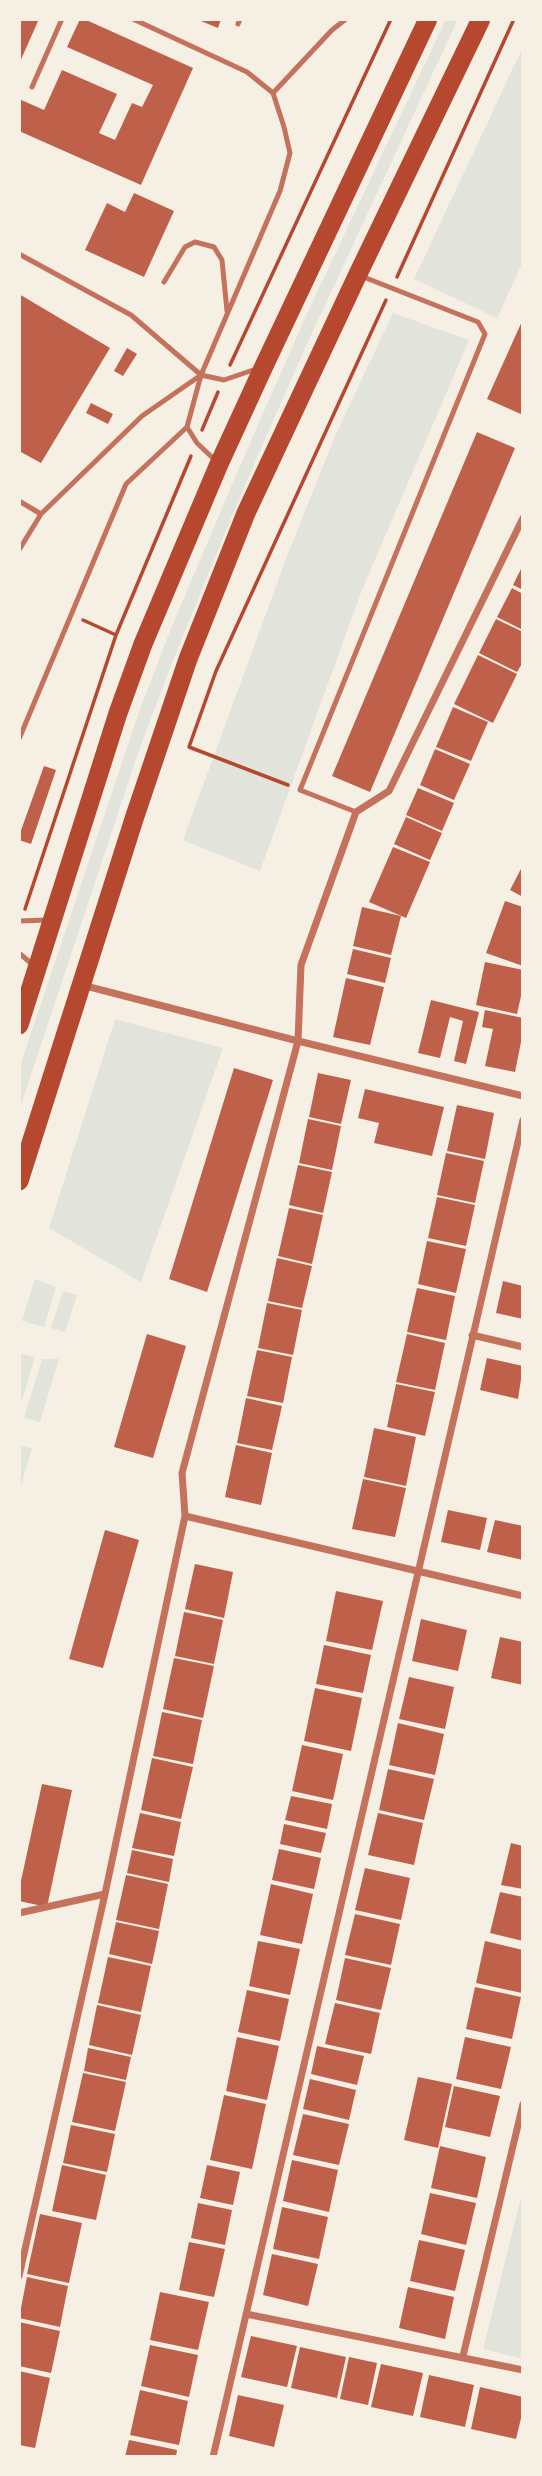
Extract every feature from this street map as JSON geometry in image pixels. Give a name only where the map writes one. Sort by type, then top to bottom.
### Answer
[{"type":"highway","points":[[19,1025],[114,726],[143,644],[219,464],[428,19]]},
{"type":"highway","points":[[19,1181],[130,832],[193,647],[246,513],[481,19]]},
{"type":"street","points":[[19,2276],[105,1894],[185,1516],[182,1473],[298,1041],[301,965],[356,812],[389,790],[523,518]]},
{"type":"street","points":[[81,984],[523,1096]]},
{"type":"street","points":[[213,2457],[523,1120]]},
{"type":"street","points":[[472,1335],[523,1347]]},
{"type":"street","points":[[185,1516],[523,1596]]},
{"type":"street","points":[[19,1913],[105,1894]]},
{"type":"street","points":[[463,2356],[523,2104]]},
{"type":"street","points":[[246,2314],[523,2370]]},
{"type":"lane","points":[[32,87],[62,19]]},
{"type":"lane","points":[[19,739],[126,484],[187,427],[201,375],[280,191],[290,153],[273,93],[247,72],[133,19]]},
{"type":"lane","points":[[273,93],[332,30],[346,19]]},
{"type":"lane","points":[[164,282],[185,247],[195,242],[215,247],[222,260],[228,314]]},
{"type":"lane","points":[[19,254],[131,315],[201,375],[223,380],[264,366]]},
{"type":"lane","points":[[356,812],[300,790],[485,334],[478,322],[358,274]]},
{"type":"lane","points":[[19,550],[41,514],[142,416],[201,375]]},
{"type":"lane","points":[[187,427],[197,443],[219,464]]},
{"type":"lane","points":[[19,500],[41,514]]},
{"type":"lane","points":[[20,921],[52,920]]},
{"type":"lane","points":[[19,953],[37,968]]},
{"type":"path","points":[[20,921],[116,635],[223,380],[391,19]]},
{"type":"path","points":[[300,790],[189,747],[216,671],[514,19]]},
{"type":"path","points":[[93,624],[116,635]]},
{"type":"shaded area","points":[[446,19],[458,19],[306,346],[236,506],[170,668],[139,750],[19,1111],[19,1069],[140,709],[170,631],[304,320]]},
{"type":"shaded area","points":[[523,47],[523,262],[497,318],[414,279]]},
{"type":"shaded area","points":[[393,313],[469,340],[362,590],[260,871],[183,840],[286,559],[335,436]]},
{"type":"shaded area","points":[[115,1019],[223,1048],[141,1282],[49,1228]]},
{"type":"shaded area","points":[[35,1279],[56,1287],[44,1327],[22,1321]]},
{"type":"shaded area","points":[[63,1291],[77,1295],[65,1332],[51,1328]]},
{"type":"shaded area","points":[[19,1353],[35,1357],[19,1410]]},
{"type":"shaded area","points":[[42,1359],[59,1359],[40,1422],[24,1418]]},
{"type":"shaded area","points":[[19,1445],[32,1448],[19,1493]]},
{"type":"shaded area","points":[[523,2189],[523,2359],[483,2349]]},
{"type":"building","points":[[19,19],[39,19],[19,64]]},
{"type":"building","points":[[80,19],[193,68],[141,185],[19,131],[19,99],[44,110],[62,70],[117,94],[99,133],[115,140],[132,103],[142,107],[153,85],[67,47]]},
{"type":"building","points":[[196,19],[221,19],[218,28]]},
{"type":"building","points":[[134,193],[174,211],[144,277],[85,250],[107,203],[125,212]]},
{"type":"building","points":[[19,294],[110,348],[41,463],[19,451]]},
{"type":"building","points":[[523,319],[523,415],[487,399]]},
{"type":"building","points":[[127,348],[137,354],[123,376],[114,371]]},
{"type":"building","points":[[91,403],[113,414],[108,424],[86,413]]},
{"type":"building","points":[[477,432],[515,448],[370,792],[332,776]]},
{"type":"building","points":[[523,565],[523,590],[513,585]]},
{"type":"building","points":[[512,588],[523,594],[523,630],[497,617]]},
{"type":"building","points":[[496,619],[523,632],[523,662],[517,672],[479,653]]},
{"type":"building","points":[[478,655],[517,674],[493,723],[454,704]]},
{"type":"building","points":[[453,707],[488,722],[471,761],[436,747]]},
{"type":"building","points":[[435,749],[470,764],[454,800],[420,785]]},
{"type":"building","points":[[44,766],[56,770],[31,844],[19,840],[19,836]]},
{"type":"building","points":[[418,788],[454,803],[442,831],[406,815]]},
{"type":"building","points":[[406,817],[442,833],[430,860],[394,844]]},
{"type":"building","points":[[393,847],[430,862],[406,918],[369,902]]},
{"type":"building","points":[[523,865],[523,897],[510,890]]},
{"type":"building","points":[[505,901],[523,907],[523,966],[486,953]]},
{"type":"building","points":[[362,907],[401,916],[391,955],[353,946]]},
{"type":"building","points":[[353,949],[391,958],[385,983],[347,974]]},
{"type":"building","points":[[485,962],[523,970],[523,987],[517,1014],[476,1005]]},
{"type":"building","points":[[346,978],[384,987],[370,1045],[333,1037]]},
{"type":"building","points":[[431,1000],[479,1012],[466,1064],[454,1061],[463,1021],[450,1017],[440,1058],[418,1053]]},
{"type":"building","points":[[485,1010],[523,1018],[515,1072],[485,1066],[493,1029],[482,1027]]},
{"type":"building","points":[[234,1068],[273,1080],[207,1292],[169,1279]]},
{"type":"building","points":[[318,1073],[351,1080],[341,1124],[309,1117]]},
{"type":"building","points":[[365,1089],[444,1107],[432,1156],[374,1143],[379,1123],[358,1118]]},
{"type":"building","points":[[457,1105],[494,1113],[485,1159],[447,1151]]},
{"type":"building","points":[[308,1119],[341,1126],[332,1170],[299,1163]]},
{"type":"building","points":[[446,1153],[484,1161],[475,1203],[437,1195]]},
{"type":"building","points":[[298,1165],[332,1172],[323,1213],[289,1205]]},
{"type":"building","points":[[437,1197],[475,1205],[466,1246],[428,1238]]},
{"type":"building","points":[[289,1208],[323,1215],[312,1264],[278,1256]]},
{"type":"building","points":[[427,1241],[466,1249],[456,1293],[418,1284]]},
{"type":"building","points":[[277,1258],[312,1266],[302,1308],[268,1301]]},
{"type":"building","points":[[503,1281],[523,1286],[523,1319],[496,1313]]},
{"type":"building","points":[[417,1288],[455,1296],[446,1340],[407,1332]]},
{"type":"building","points":[[267,1303],[302,1310],[293,1355],[258,1348]]},
{"type":"building","points":[[147,1334],[186,1346],[153,1458],[114,1447]]},
{"type":"building","points":[[407,1334],[445,1343],[435,1390],[396,1382]]},
{"type":"building","points":[[257,1350],[292,1357],[283,1403],[247,1396]]},
{"type":"building","points":[[487,1358],[523,1366],[518,1399],[480,1390]]},
{"type":"building","points":[[396,1384],[435,1392],[425,1436],[387,1427]]},
{"type":"building","points":[[246,1398],[282,1406],[272,1450],[237,1443]]},
{"type":"building","points":[[374,1428],[416,1437],[406,1486],[364,1477]]},
{"type":"building","points":[[236,1445],[272,1453],[261,1505],[225,1497]]},
{"type":"building","points":[[363,1479],[406,1488],[395,1537],[352,1529]]},
{"type":"building","points":[[448,1510],[487,1518],[480,1550],[441,1542]]},
{"type":"building","points":[[495,1520],[523,1526],[523,1560],[487,1552]]},
{"type":"building","points":[[105,1530],[139,1540],[103,1668],[69,1659]]},
{"type":"building","points":[[195,1564],[233,1572],[224,1618],[185,1609]]},
{"type":"building","points":[[336,1591],[383,1601],[372,1650],[326,1641]]},
{"type":"building","points":[[184,1612],[223,1620],[214,1664],[175,1656]]},
{"type":"building","points":[[421,1619],[467,1630],[458,1671],[412,1661]]},
{"type":"building","points":[[500,1637],[523,1642],[523,1685],[491,1678]]},
{"type":"building","points":[[324,1645],[371,1655],[363,1693],[316,1684]]},
{"type":"building","points":[[174,1658],[214,1666],[203,1718],[163,1709]]},
{"type":"building","points":[[409,1677],[454,1687],[445,1729],[399,1719]]},
{"type":"building","points":[[315,1688],[362,1698],[351,1751],[304,1741]]},
{"type":"building","points":[[162,1712],[202,1720],[193,1764],[153,1756]]},
{"type":"building","points":[[398,1723],[444,1734],[435,1775],[389,1765]]},
{"type":"building","points":[[302,1745],[343,1754],[333,1800],[292,1791]]},
{"type":"building","points":[[152,1758],[193,1767],[181,1819],[141,1810]]},
{"type":"building","points":[[388,1769],[434,1779],[424,1820],[379,1810]]},
{"type":"building","points":[[42,1784],[72,1790],[47,1907],[19,1901],[19,1890]]},
{"type":"building","points":[[291,1796],[332,1804],[327,1829],[285,1820]]},
{"type":"building","points":[[140,1813],[181,1822],[174,1856],[132,1848]]},
{"type":"building","points":[[378,1813],[423,1823],[414,1865],[368,1855]]},
{"type":"building","points":[[284,1824],[326,1833],[321,1853],[280,1844]]},
{"type":"building","points":[[511,1843],[523,1846],[523,1889],[501,1885]]},
{"type":"building","points":[[279,1849],[321,1858],[314,1889],[272,1880]]},
{"type":"building","points":[[132,1850],[173,1859],[169,1882],[127,1873]]},
{"type":"building","points":[[365,1868],[410,1878],[401,1920],[355,1910]]},
{"type":"building","points":[[126,1875],[168,1884],[159,1929],[116,1920]]},
{"type":"building","points":[[271,1884],[313,1894],[302,1944],[260,1935]]},
{"type":"building","points":[[500,1892],[523,1897],[523,1941],[490,1933]]},
{"type":"building","points":[[355,1914],[400,1924],[391,1965],[345,1955]]},
{"type":"building","points":[[116,1922],[159,1931],[152,1964],[109,1954]]},
{"type":"building","points":[[258,1941],[300,1949],[290,1995],[249,1986]]},
{"type":"building","points":[[485,1941],[523,1950],[522,1993],[476,1983]]},
{"type":"building","points":[[108,1957],[151,1966],[141,2012],[98,2003]]},
{"type":"building","points":[[345,1958],[391,1968],[381,2010],[336,2000]]},
{"type":"building","points":[[475,1987],[521,1997],[512,2039],[466,2029]]},
{"type":"building","points":[[247,1990],[289,1999],[280,2041],[238,2032]]},
{"type":"building","points":[[335,2003],[380,2013],[371,2054],[325,2044]]},
{"type":"building","points":[[97,2005],[141,2015],[132,2055],[89,2045]]},
{"type":"building","points":[[237,2037],[279,2046],[267,2100],[226,2091]]},
{"type":"building","points":[[465,2037],[511,2047],[501,2089],[456,2079]]},
{"type":"building","points":[[317,2046],[364,2056],[357,2085],[311,2074]]},
{"type":"building","points":[[88,2048],[131,2057],[126,2080],[84,2071]]},
{"type":"building","points":[[83,2073],[126,2082],[115,2131],[72,2122]]},
{"type":"building","points":[[418,2077],[452,2084],[438,2148],[404,2140]]},
{"type":"building","points":[[310,2079],[356,2090],[349,2120],[303,2109]]},
{"type":"building","points":[[454,2086],[500,2096],[490,2137],[445,2127]]},
{"type":"building","points":[[224,2095],[266,2104],[252,2169],[210,2160]]},
{"type":"building","points":[[303,2114],[349,2124],[339,2165],[293,2155]]},
{"type":"building","points":[[71,2125],[115,2134],[107,2172],[63,2163]]},
{"type":"building","points":[[440,2146],[486,2157],[477,2198],[431,2188]]},
{"type":"building","points":[[292,2160],[338,2170],[329,2212],[283,2201]]},
{"type":"building","points":[[62,2165],[106,2175],[96,2220],[52,2211]]},
{"type":"building","points":[[207,2165],[240,2172],[233,2205],[200,2198]]},
{"type":"building","points":[[430,2193],[476,2203],[466,2245],[421,2234]]},
{"type":"building","points":[[198,2203],[232,2210],[225,2245],[191,2238]]},
{"type":"building","points":[[282,2207],[328,2217],[319,2259],[273,2249]]},
{"type":"building","points":[[40,2214],[82,2223],[69,2283],[27,2274]]},
{"type":"building","points":[[419,2240],[465,2250],[455,2291],[410,2281]]},
{"type":"building","points":[[189,2242],[225,2249],[214,2297],[179,2290]]},
{"type":"building","points":[[272,2254],[318,2264],[308,2306],[263,2295]]},
{"type":"building","points":[[27,2277],[68,2286],[60,2327],[19,2318]]},
{"type":"building","points":[[408,2287],[454,2297],[445,2339],[399,2328]]},
{"type":"building","points":[[160,2292],[209,2302],[198,2350],[150,2340]]},
{"type":"building","points":[[19,2322],[60,2331],[51,2373],[19,2366]]},
{"type":"building","points":[[251,2336],[297,2346],[287,2387],[241,2377]]},
{"type":"building","points":[[150,2345],[198,2355],[189,2397],[141,2386]]},
{"type":"building","points":[[300,2347],[346,2357],[337,2398],[291,2388]]},
{"type":"building","points":[[349,2357],[377,2363],[368,2405],[340,2399]]},
{"type":"building","points":[[381,2364],[423,2373],[413,2416],[371,2407]]},
{"type":"building","points":[[19,2371],[50,2378],[35,2448],[19,2445]]},
{"type":"building","points":[[429,2375],[474,2385],[465,2427],[420,2417]]},
{"type":"building","points":[[480,2387],[523,2397],[523,2410],[516,2439],[471,2429]]},
{"type":"building","points":[[140,2390],[188,2401],[179,2445],[130,2435]]},
{"type":"building","points":[[238,2395],[284,2405],[274,2447],[229,2436]]},
{"type":"building","points":[[129,2440],[177,2450],[176,2457],[125,2457]]}]
